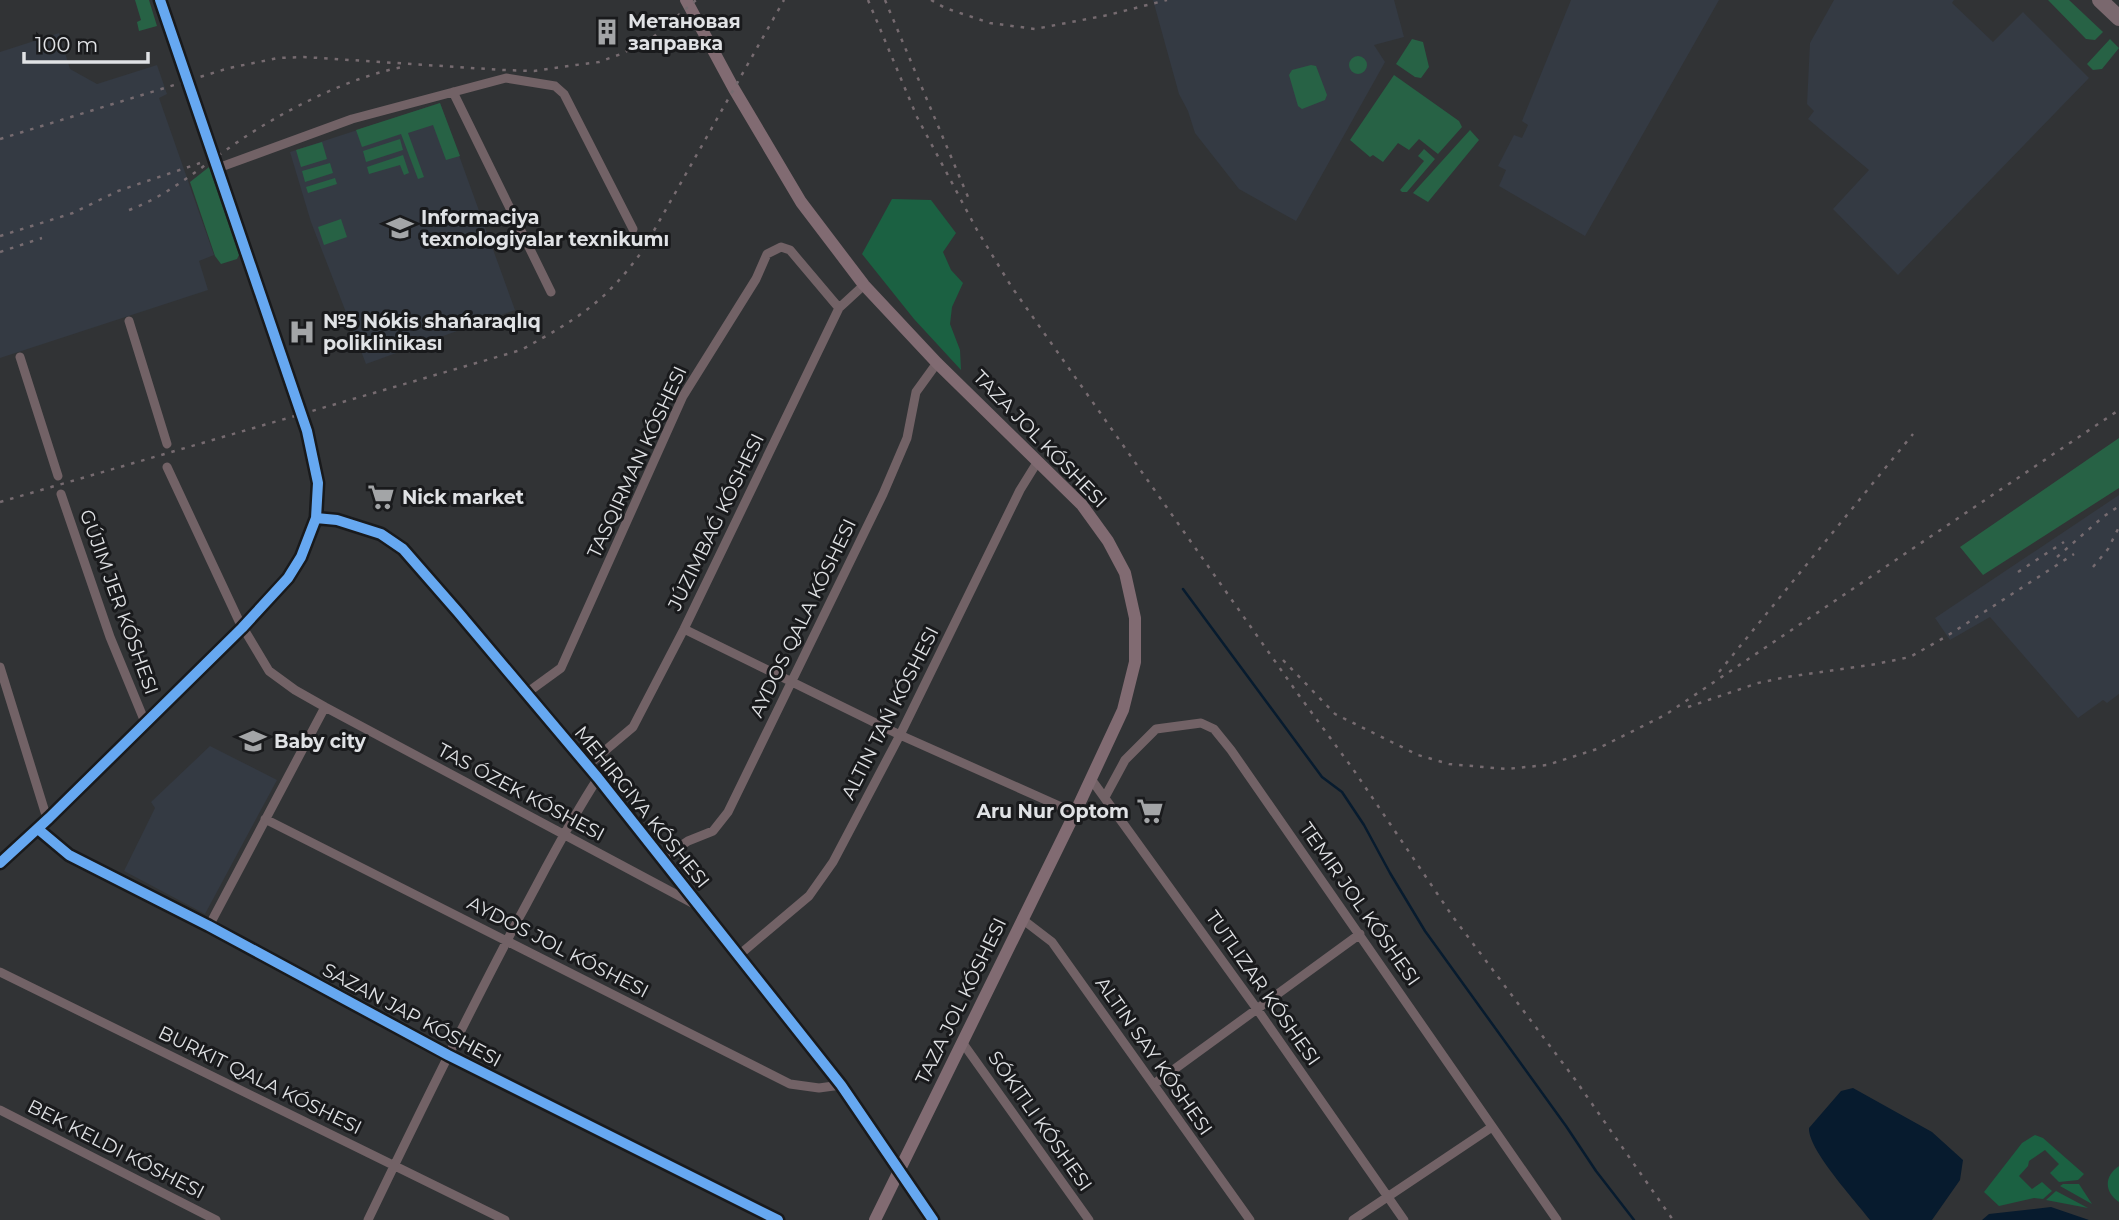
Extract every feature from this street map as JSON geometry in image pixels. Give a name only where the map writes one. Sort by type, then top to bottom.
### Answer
[{"type":"highway","points":[[2100,0],[2119,18]]},
{"type":"main road","name":"TAZA JOL KÓSHESI","points":[[686,0],[734,89],[801,202],[864,285],[937,363],[1082,505],[1108,541],[1125,573],[1135,618],[1135,662],[1123,710],[875,1220]]},
{"type":"street","points":[[0,863],[242,628],[288,578],[301,557],[316,518],[318,483],[307,431],[160,0]]},
{"type":"street","points":[[218,168],[352,119],[506,78],[555,86],[564,94],[633,229]]},
{"type":"street","points":[[453,92],[551,292]]},
{"type":"street","points":[[528,692],[561,668],[683,396],[756,279],[767,254],[781,247],[790,250],[839,308]]},
{"type":"street","name":"JÚZIMBAǴ KÓSHESI","points":[[588,765],[633,727],[684,629],[839,308],[864,285]]},
{"type":"street","points":[[129,321],[167,444]]},
{"type":"street","points":[[20,357],[58,476]]},
{"type":"street","name":"AYDOS QALA KÓSHESI","points":[[662,859],[688,841],[713,831],[728,812],[883,494],[906,438],[916,392],[937,363]]},
{"type":"street","points":[[739,955],[809,896],[833,862],[900,735],[1020,491],[1038,461]]},
{"type":"street","name":"TAS ÓZEK KÓSHESI","points":[[167,467],[242,628],[269,671],[324,707],[701,908]]},
{"type":"street","name":"GÚJIM JER KÓSHESI","points":[[61,494],[110,637],[145,722]]},
{"type":"street","name":"MEHIRGIYA KÓSHESI","points":[[316,518],[337,520],[381,534],[403,549],[528,692],[739,955],[841,1085],[933,1220]]},
{"type":"street","points":[[684,629],[900,735],[1074,813]]},
{"type":"street","points":[[0,667],[49,818]]},
{"type":"street","points":[[209,926],[324,707]]},
{"type":"street","name":"TEMIR JOL KÓSHESI","points":[[1105,797],[1125,760],[1156,729],[1201,723],[1214,729],[1360,934],[1557,1220]]},
{"type":"street","points":[[368,1220],[507,941],[598,778]]},
{"type":"street","points":[[1091,779],[1257,1009],[1404,1220]]},
{"type":"street","name":"AYDOS JOL KÓSHESI","points":[[265,819],[790,1084],[819,1088],[841,1085]]},
{"type":"street","name":"SAZAN JAP KÓSHESI","points":[[38,828],[69,855],[209,926],[448,1055],[778,1220]]},
{"type":"street","points":[[1023,919],[1052,942],[1250,1220]]},
{"type":"street","points":[[1154,1084],[1360,934]]},
{"type":"street","name":"BURKIT QALA KÓSHESI","points":[[0,972],[505,1220]]},
{"type":"street","name":"SÓKITLI KÓSHESI","points":[[962,1042],[1089,1220]]},
{"type":"street","name":"BEK KELDI KÓSHESI","points":[[0,1110],[216,1220]]},
{"type":"street","points":[[1353,1220],[1492,1127]]},
{"type":"shaded area","points":[[1153,0],[1394,0],[1404,37],[1374,45],[1385,62],[1296,221],[1239,189],[1195,133],[1179,94]]},
{"type":"shaded area","points":[[1571,0],[1719,0],[1585,236],[1499,186],[1506,170],[1498,166],[1514,135],[1522,138],[1528,125],[1522,121]]},
{"type":"shaded area","points":[[1834,0],[1954,0],[1952,3],[1993,42],[2023,12],[2089,78],[1898,275],[1833,209],[1869,170],[1808,119],[1814,111],[1807,104],[1810,43]]},
{"type":"shaded area","points":[[59,33],[70,69],[97,84],[157,65],[167,94],[159,98],[214,255],[199,261],[208,290],[0,358],[0,52]]},
{"type":"shaded area","name":"Informaciya texnologiyalar texnikumı","points":[[440,103],[515,310],[366,364],[311,222],[290,152]]},
{"type":"shaded area","points":[[2119,495],[2119,694],[2107,703],[2103,700],[2078,718],[1990,617],[1950,640],[1935,618]]},
{"type":"shaded area","points":[[210,746],[277,780],[205,914],[124,871],[155,808],[151,802]]},
{"type":"green space","points":[[135,0],[149,0],[157,26],[139,31],[137,22],[141,20]]},
{"type":"green space","points":[[2048,0],[2069,0],[2103,32],[2095,40],[2086,39]]},
{"type":"green space","points":[[1412,39],[1423,42],[1429,67],[1421,78],[1396,64]]},
{"type":"green space","points":[[2110,39],[2119,48],[2102,69],[2093,70],[2087,64]]},
{"type":"green space","points":[[1354,56],[1362,56],[1367,65],[1365,72],[1354,74],[1349,69],[1349,61]]},
{"type":"green space","points":[[1316,66],[1327,95],[1325,100],[1302,109],[1298,106],[1289,75],[1292,70]]},
{"type":"green space","points":[[1394,75],[1459,121],[1462,127],[1438,154],[1419,139],[1409,150],[1398,143],[1383,162],[1373,155],[1370,157],[1350,140]]},
{"type":"green space","points":[[440,103],[460,156],[446,160],[433,125],[408,133],[424,177],[418,179],[401,134],[362,147],[356,130]]},
{"type":"green space","points":[[1470,130],[1479,140],[1428,202],[1413,193]]},
{"type":"green space","points":[[400,139],[403,150],[366,162],[363,151]]},
{"type":"green space","points":[[322,142],[327,159],[301,167],[296,150]]},
{"type":"green space","points":[[1424,149],[1435,159],[1407,192],[1402,192],[1400,190],[1424,161],[1418,156]]},
{"type":"green space","points":[[403,155],[409,173],[404,175],[400,165],[369,174],[367,167]]},
{"type":"green space","points":[[330,163],[333,173],[305,182],[302,171]]},
{"type":"green space","points":[[209,167],[239,255],[237,259],[221,264],[215,256],[190,182]]},
{"type":"green space","points":[[335,178],[337,184],[308,193],[306,187]]},
{"type":"green space","points":[[892,199],[931,200],[956,233],[943,252],[951,270],[963,283],[952,307],[950,324],[960,350],[961,370],[914,319],[862,254]]},
{"type":"green space","points":[[341,219],[347,237],[324,245],[318,227]]},
{"type":"green space","points":[[2119,438],[2119,488],[1983,575],[1960,547]]},
{"type":"green space","points":[[2035,1135],[2043,1138],[2084,1174],[2078,1180],[2059,1182],[2050,1173],[2059,1164],[2045,1150],[2029,1161],[2019,1176],[2032,1189],[2042,1182],[2052,1191],[2043,1199],[2034,1198],[1999,1206],[1984,1192],[2022,1143]]},
{"type":"green space","points":[[2119,1166],[2119,1202],[2108,1189],[2108,1179]]},
{"type":"green space","points":[[2079,1184],[2092,1204],[2060,1186]]},
{"type":"green space","points":[[2056,1191],[2088,1208],[2046,1200]]},
{"type":"water","points":[[1853,1088],[1932,1132],[1963,1160],[1960,1180],[1932,1220],[1870,1220],[1816,1149],[1809,1128],[1841,1091]]},
{"type":"water","points":[[2051,1207],[2089,1220],[1982,1220],[1989,1214]]},
{"type":"waterway","points":[[1183,589],[1322,777],[1342,792],[1425,931],[1634,1220]]},
{"type":"railway","points":[[0,139],[229,68],[278,58],[304,57],[534,71],[599,62],[651,39],[696,0]]},
{"type":"railway","points":[[0,502],[521,350],[574,319],[616,284],[643,250],[784,0]]},
{"type":"railway","points":[[868,0],[917,117],[977,230],[1011,286],[1353,769],[1453,917],[1574,1078],[1673,1220]]},
{"type":"railway","points":[[885,0],[968,197]]},
{"type":"railway","points":[[931,0],[945,8],[990,23],[1035,29],[1167,0]]},
{"type":"railway","points":[[129,210],[174,187],[242,139],[298,106],[362,78],[403,67]]},
{"type":"railway","points":[[0,236],[73,213],[118,191],[200,163]]},
{"type":"railway","points":[[0,252],[42,238]]},
{"type":"railway","points":[[1283,660],[1335,714],[1418,755],[1449,764],[1506,769],[1547,765],[1597,749],[1665,715],[2119,410]]},
{"type":"railway","points":[[1719,672],[1913,434]]},
{"type":"railway","points":[[2057,557],[2119,506]]},
{"type":"railway","points":[[2093,567],[2108,549],[2119,527]]},
{"type":"railway","points":[[2018,572],[2064,542]]},
{"type":"railway","points":[[1688,707],[1758,683],[1910,657],[2074,554]]},
{"type":"cycle path","points":[[0,863],[242,628],[288,578],[301,557],[316,518],[318,483],[307,431],[160,0]]},
{"type":"cycle path","points":[[316,518],[337,520],[381,534],[403,549],[598,778],[841,1085],[933,1220]]},
{"type":"cycle path","points":[[38,829],[69,855],[209,926],[448,1055],[778,1220]]},
{"type":"place","name":"Метановая заправка","points":[[607,32]]},
{"type":"place","name":"Informaciya texnologiyalar texnikumı","points":[[400,228]]},
{"type":"place","name":"№5 Nókis shańaraqlıq poliklinikası","points":[[302,332]]},
{"type":"place","name":"Nick market","points":[[381,497]]},
{"type":"place","name":"Baby city","points":[[253,741]]},
{"type":"place","name":"Aru Nur Optom","points":[[1150,811]]}]
